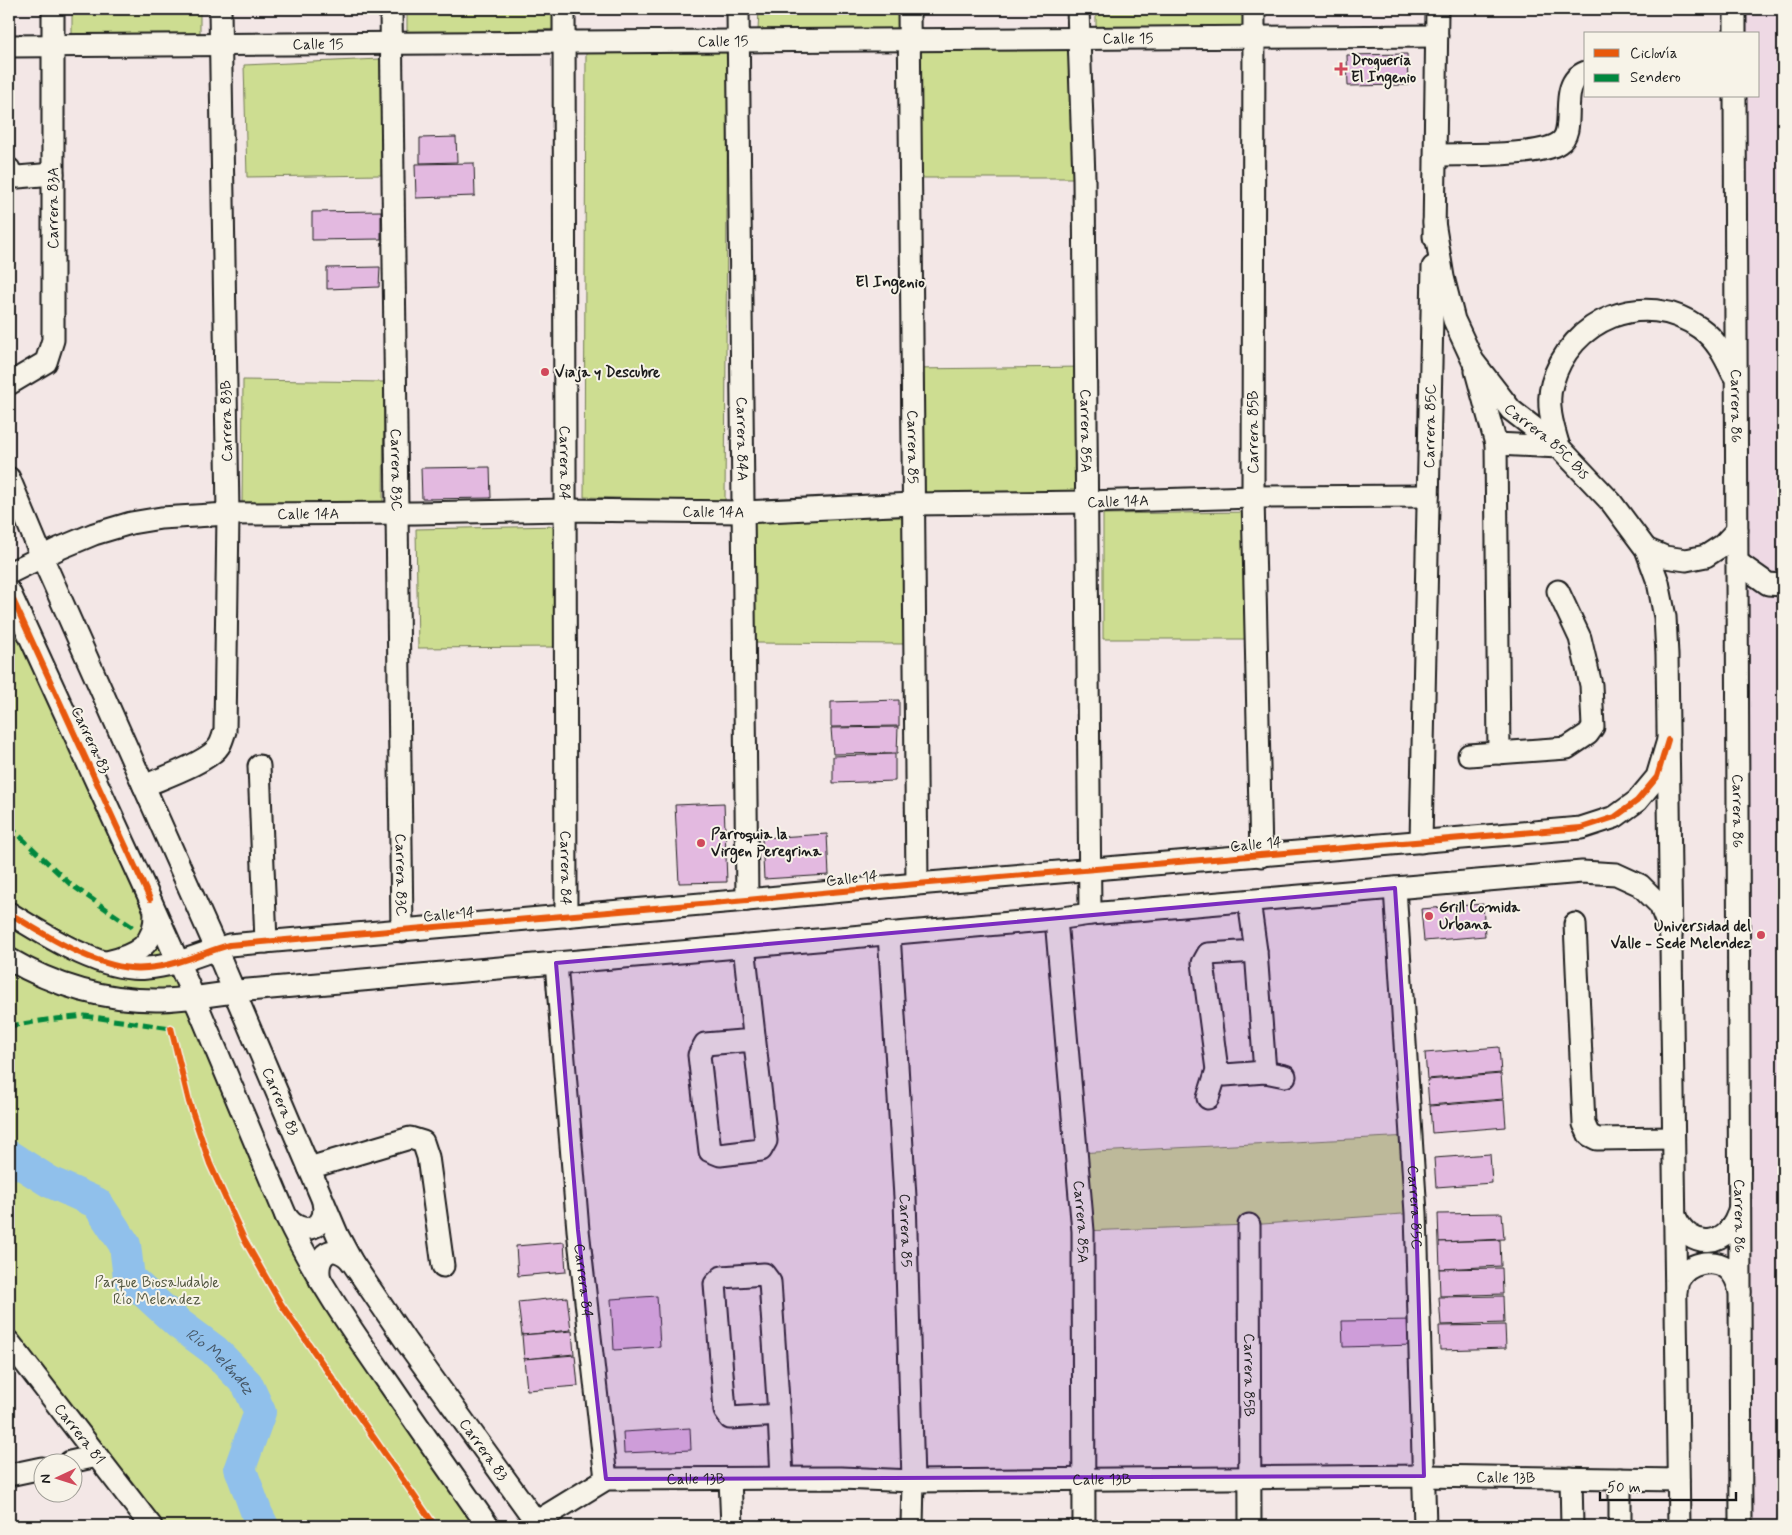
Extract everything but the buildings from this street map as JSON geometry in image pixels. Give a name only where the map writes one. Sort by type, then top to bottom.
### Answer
[{"type":"street","name":"Carrera 83A","points":[[9,384],[46,362],[53,340],[53,9]]},
{"type":"street","name":"Carrera 83B","points":[[144,786],[187,768],[205,758],[219,747],[225,731],[228,514],[220,9]]},
{"type":"street","name":"Carrera 83C","points":[[391,9],[402,931]]},
{"type":"street","name":"Carrera 84","points":[[564,9],[566,916]]},
{"type":"street","name":"Carrera 84A","points":[[738,9],[747,900]]},
{"type":"street","name":"Carrera 85","points":[[909,9],[917,884]]},
{"type":"street","name":"Carrera 85A","points":[[1078,9],[1084,178],[1090,914]]},
{"type":"street","name":"Carrera 85B","points":[[1254,9],[1253,497],[1261,856]]},
{"type":"street","name":"Carrera 85C","points":[[1421,842],[1436,154],[1437,9]]},
{"type":"street","points":[[1735,9],[1735,32]]},
{"type":"street","name":"Calle 15","points":[[9,46],[1437,36]]},
{"type":"street","points":[[1436,154],[1522,152],[1551,148],[1561,142],[1566,133],[1570,88],[1578,75],[1584,73]]},
{"type":"street","name":"Carrera 86","points":[[1735,98],[1741,1526]]},
{"type":"street","points":[[9,169],[10,173],[18,177],[53,174]]},
{"type":"street","name":"Carrera 85C Bis","points":[[1434,222],[1443,277],[1454,320],[1473,361],[1511,410],[1559,447],[1611,502],[1646,549],[1660,591],[1665,617],[1668,740]]},
{"type":"street","points":[[1496,444],[1559,447],[1550,417],[1551,385],[1563,356],[1583,332],[1610,316],[1641,310],[1672,314],[1694,324],[1701,328],[1722,351],[1736,380]]},
{"type":"street","points":[[1473,361],[1496,444],[1499,754]]},
{"type":"street","name":"Carrera 83","points":[[9,478],[42,557],[216,949],[338,1236],[352,1262],[405,1340],[537,1524]]},
{"type":"street","name":"Calle 14A","points":[[9,573],[94,534],[131,523],[161,518],[228,514],[565,510],[743,512],[913,504],[1087,502],[1253,497],[1428,496]]},
{"type":"street","points":[[1646,549],[1665,558],[1686,560],[1706,556],[1724,546],[1737,530]]},
{"type":"street","points":[[1737,562],[1776,584]]},
{"type":"street","points":[[1737,606],[1776,584]]},
{"type":"street","name":"Carrera 83","points":[[9,591],[193,997],[286,1216],[320,1280],[354,1333],[488,1526]]},
{"type":"street","points":[[1468,755],[1567,748],[1588,734],[1593,727],[1591,685],[1580,638],[1558,591]]},
{"type":"street","points":[[1668,740],[1679,1526]]},
{"type":"street","name":"Calle 14","points":[[9,914],[73,950],[121,966],[146,968],[176,962],[229,945],[1580,828],[1615,817],[1637,802],[1657,777],[1668,740]]},
{"type":"street","points":[[259,766],[266,942]]},
{"type":"street","points":[[9,959],[35,974],[92,993],[150,1000],[1090,914],[1582,872],[1616,874],[1640,885],[1660,905],[1671,934]]},
{"type":"street","name":"Carrera 85C","points":[[1395,888],[1416,1214],[1425,1526]]},
{"type":"street","points":[[1217,1070],[1225,1075],[1275,1074],[1249,901]]},
{"type":"street","points":[[107,962],[130,956],[143,946],[154,927],[155,912]]},
{"type":"street","name":"Carrera 85A","points":[[1056,918],[1083,1231],[1084,1526]]},
{"type":"street","points":[[1575,924],[1584,1124],[1589,1135],[1597,1138],[1674,1138]]},
{"type":"street","name":"Carrera 85","points":[[889,933],[905,1197],[914,1481],[912,1526]]},
{"type":"street","points":[[744,946],[766,1141],[761,1150],[720,1155],[710,1151],[699,1054],[706,1044],[754,1040]]},
{"type":"street","points":[[1208,1098],[1217,1070],[1203,963],[1208,954],[1256,951]]},
{"type":"street","name":"Carrera 84","points":[[556,963],[578,1230],[606,1479]]},
{"type":"street","points":[[309,1168],[410,1138],[423,1142],[428,1157],[443,1266]]},
{"type":"street","points":[[286,1216],[295,1226],[308,1229],[314,1227],[323,1217],[325,1211],[324,1202]]},
{"type":"street","points":[[1675,1216],[1679,1227],[1688,1235],[1699,1240],[1710,1240],[1721,1237],[1731,1230],[1737,1220],[1740,1208]]},
{"type":"street","name":"Carrera 85B","points":[[1249,1225],[1250,1526]]},
{"type":"street","points":[[320,1280],[317,1269],[318,1263],[326,1254],[343,1253],[352,1262]]},
{"type":"street","points":[[1676,1293],[1679,1279],[1688,1269],[1701,1263],[1714,1263],[1727,1268],[1736,1279],[1740,1292]]},
{"type":"street","points":[[779,1415],[730,1418],[725,1411],[715,1284],[722,1277],[764,1274],[770,1282],[779,1415],[782,1478]]},
{"type":"street","name":"Carrera 81","points":[[9,1342],[151,1526]]},
{"type":"street","points":[[82,1459],[97,1456]]},
{"type":"street","points":[[9,1475],[32,1470]]},
{"type":"street","name":"Calle 13B","points":[[606,1479],[782,1478],[914,1481],[1424,1476],[1678,1480]]},
{"type":"street","points":[[1571,1478],[1572,1526]]},
{"type":"street","points":[[537,1524],[606,1479]]},
{"type":"street","points":[[730,1479],[732,1526]]},
{"type":"street","points":[[1620,1479],[1620,1526]]},
{"type":"highlighted area","points":[[1395,888],[1416,1213],[1424,1476],[606,1479],[578,1230],[556,963]]},
{"type":"shaded area","name":"Universidad del Valle - Sede Melendez","points":[[1735,9],[1783,9],[1783,1526],[1741,1526],[1735,98],[1760,98],[1760,32],[1735,32]]},
{"type":"green space","points":[[72,9],[200,9],[200,33],[72,36]]},
{"type":"green space","points":[[407,9],[560,9],[560,29],[407,35]]},
{"type":"green space","points":[[759,9],[898,9],[899,31],[758,31]]},
{"type":"green space","points":[[1096,9],[1245,9],[1245,27],[1096,27]]},
{"type":"green space","points":[[1078,39],[1084,178],[909,178],[909,40]]},
{"type":"green space","points":[[728,46],[725,501],[584,497],[586,50]]},
{"type":"green space","points":[[380,59],[381,175],[247,177],[244,65]]},
{"type":"green space","points":[[1086,367],[1087,502],[913,504],[911,369]]},
{"type":"green space","points":[[243,380],[384,382],[383,503],[242,503]]},
{"type":"green space","points":[[1250,512],[1250,639],[1103,639],[1103,514]]},
{"type":"green space","points":[[753,517],[903,517],[904,644],[754,643]]},
{"type":"green space","points":[[560,526],[556,647],[418,648],[416,529]]},
{"type":"green space","name":"Parque Biosaludable Río Melendez","points":[[9,591],[286,1216],[488,1526],[151,1526],[9,1342]]},
{"type":"green space","points":[[1411,1136],[1416,1213],[1249,1225],[1083,1231],[1076,1153]]},
{"type":"waterway","name":"Río Meléndez","points":[[9,1156],[50,1182],[97,1203],[125,1245],[129,1278],[179,1324],[214,1350],[247,1384],[260,1412],[240,1468],[263,1526]]},
{"type":"marked path","points":[[9,826],[70,884],[135,929]]},
{"type":"marked path","points":[[9,1026],[85,1016],[171,1028]]},
{"type":"cycle path","points":[[9,591],[150,899]]},
{"type":"cycle path","points":[[9,913],[40,932],[93,959],[112,965],[147,968],[178,962],[229,945],[1581,828],[1615,817],[1637,801],[1657,777],[1668,740]]},
{"type":"cycle path","points":[[171,1028],[189,1102],[210,1164],[244,1239],[281,1304],[435,1526]]},
{"type":"place","name":"Drogueria El Ingenio","points":[[1341,69]]},
{"type":"place","name":"Viaja y Descubre","points":[[545,372]]},
{"type":"place","name":"Parroquia la Virgen Peregrina","points":[[701,843]]},
{"type":"place","name":"Grill Comida Urbana","points":[[1429,916]]},
{"type":"place","name":"Universidad del Valle - Sede Melendez","points":[[1761,935]]},
{"type":"district","name":"El Ingenio","points":[[890,281]]}]
